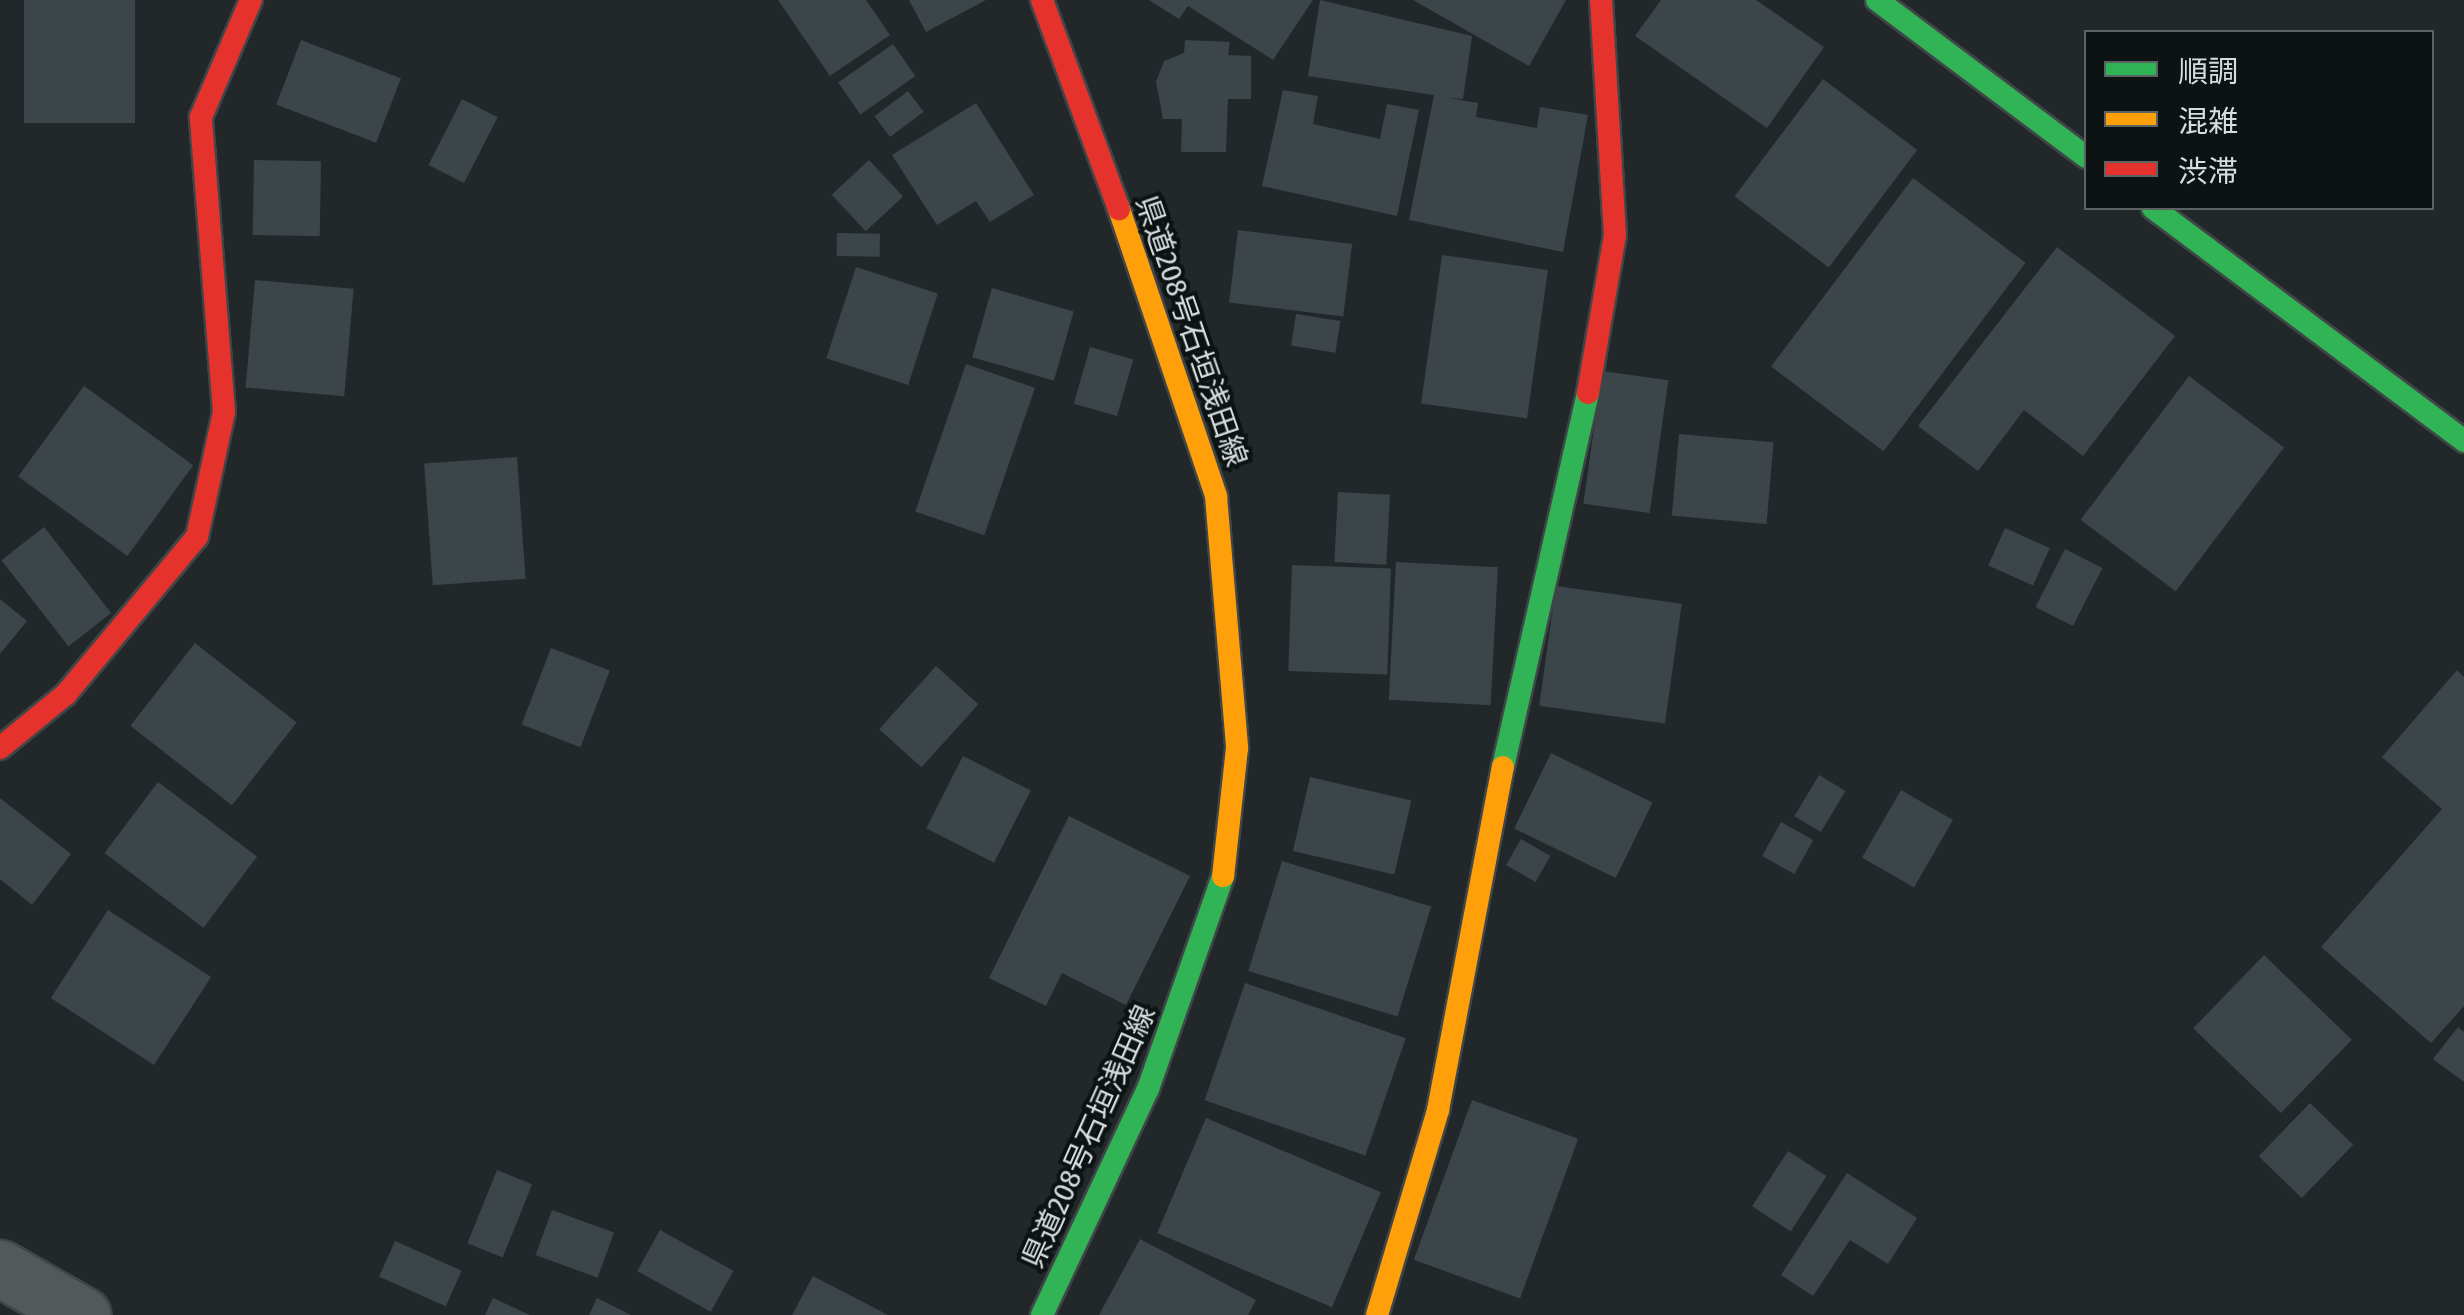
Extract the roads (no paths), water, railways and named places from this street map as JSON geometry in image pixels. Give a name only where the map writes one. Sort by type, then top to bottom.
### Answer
[{"type":"street","points":[[0,748],[66,694],[197,537],[224,412],[202,117],[251,0]]},
{"type":"street","name":"県道208号石垣浅田線","points":[[1042,0],[1173,354],[1216,496],[1237,748],[1230,858],[1196,964],[1148,1089],[1042,1315]]},
{"type":"street","points":[[1377,1315],[1438,1110],[1490,819],[1583,420],[1615,235],[1600,0]]},
{"type":"street","points":[[1878,0],[2084,155]]},
{"type":"street","points":[[2156,210],[2464,441]]},
{"type":"street","points":[[0,1268],[82,1315]]}]
